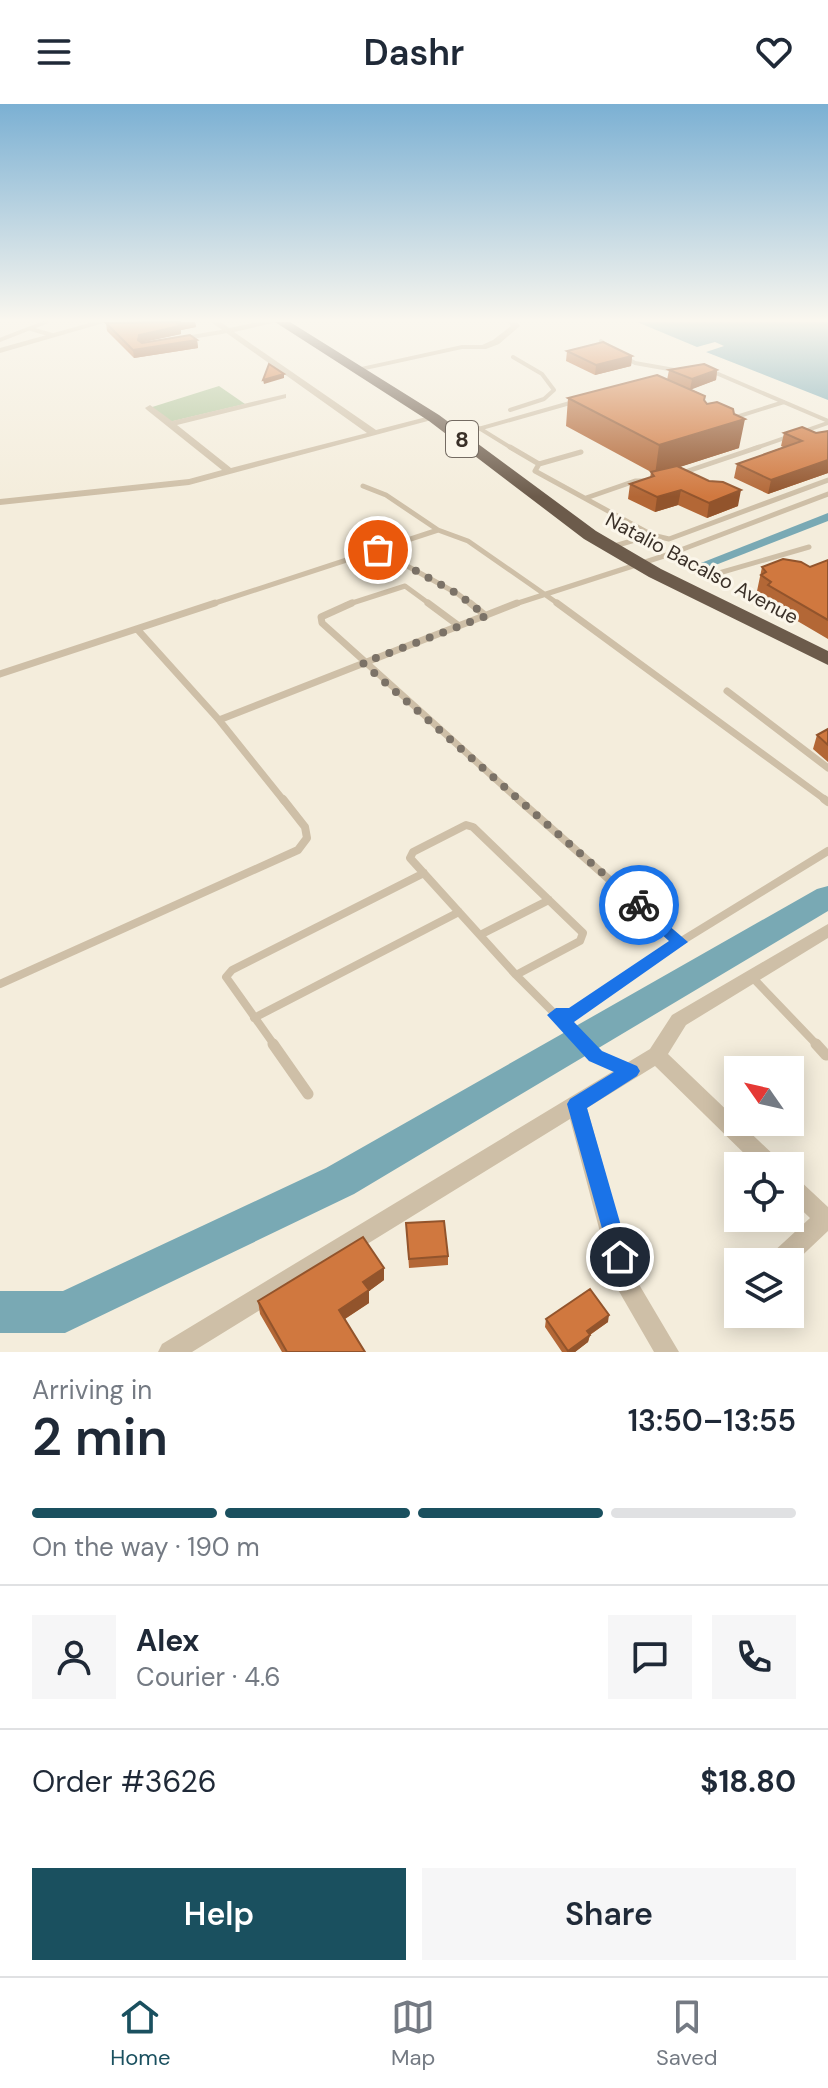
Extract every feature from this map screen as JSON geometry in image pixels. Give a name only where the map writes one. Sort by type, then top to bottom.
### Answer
[{"type":"highway","name":"Natalio Bacalso Avenue","points":[[374,380],[434,418],[559,514],[610,547],[828,659]]},
{"type":"street","points":[[298,380],[372,432]]},
{"type":"street","points":[[173,423],[283,396]]},
{"type":"street","points":[[150,408],[173,423],[229,471]]},
{"type":"street","points":[[0,502],[171,485],[434,418]]},
{"type":"street","points":[[170,1352],[657,1055],[679,1020],[828,930]]},
{"type":"street","points":[[657,1055],[757,1152]]},
{"type":"street","points":[[576,1104],[624,1281],[667,1352]]},
{"type":"street","points":[[795,1248],[826,1220],[804,1199]]},
{"type":"lane","points":[[520,417],[510,410],[544,399],[554,390],[548,380]]},
{"type":"lane","points":[[731,380],[828,422]]},
{"type":"lane","points":[[544,399],[556,406]]},
{"type":"lane","points":[[457,435],[584,399]]},
{"type":"lane","points":[[723,421],[784,402]]},
{"type":"lane","points":[[675,475],[828,422]]},
{"type":"lane","points":[[479,428],[539,464]]},
{"type":"lane","points":[[779,431],[789,437]]},
{"type":"lane","points":[[740,443],[754,449]]},
{"type":"lane","points":[[581,452],[539,464],[535,471],[652,535],[669,539],[828,480]]},
{"type":"lane","points":[[586,498],[635,481],[661,480]]},
{"type":"lane","points":[[363,486],[386,495],[438,530],[468,541],[828,802]]},
{"type":"lane","points":[[219,720],[543,593],[670,554],[828,494]]},
{"type":"lane","points":[[0,674],[438,530]]},
{"type":"lane","points":[[610,547],[652,535]]},
{"type":"lane","points":[[670,554],[702,569],[719,573],[809,547]]},
{"type":"lane","points":[[378,550],[458,594],[486,616]]},
{"type":"lane","points":[[459,626],[405,586],[329,611],[321,617],[322,623],[363,663],[680,942]]},
{"type":"lane","points":[[0,984],[298,850],[307,838],[305,827],[219,720],[137,629]]},
{"type":"lane","points":[[727,691],[828,768]]},
{"type":"lane","points":[[516,975],[580,941],[583,933],[473,827],[466,825],[413,852],[410,858],[516,975],[595,1056],[631,1071]]},
{"type":"lane","points":[[556,1015],[572,1015],[680,942],[828,851]]},
{"type":"lane","points":[[308,1094],[226,977],[232,970],[424,873]]},
{"type":"lane","points":[[480,935],[549,900]]},
{"type":"lane","points":[[254,1018],[459,912]]},
{"type":"lane","points":[[752,977],[826,1055]]},
{"type":"green space","points":[[219,386],[245,404],[165,423],[149,408]]},
{"type":"water","points":[[778,380],[828,380],[828,400]]},
{"type":"building","points":[[637,380],[669,380],[705,396],[707,404],[717,402],[745,419],[659,445],[568,398]]},
{"type":"building","points":[[802,427],[816,433],[828,431],[828,460],[771,480],[737,464],[802,441],[784,433]]},
{"type":"building","points":[[677,466],[709,481],[723,482],[741,490],[709,503],[681,490],[657,497],[630,484],[654,476],[651,472]]},
{"type":"building","points":[[783,559],[810,567],[828,560],[828,620],[768,585],[771,582],[761,575],[766,572],[762,567]]},
{"type":"building","points":[[828,729],[828,745],[817,735]]},
{"type":"building","points":[[444,1221],[448,1256],[409,1259],[406,1223]]},
{"type":"building","points":[[363,1237],[384,1268],[363,1282],[369,1290],[339,1310],[365,1352],[287,1352],[258,1301]]},
{"type":"building","points":[[590,1289],[609,1315],[587,1331],[590,1335],[568,1351],[546,1319]]},
{"type":"waterway","points":[[708,563],[828,517]]},
{"type":"waterway","points":[[0,1312],[65,1312],[340,1181],[828,897]]},
{"type":"way so far","points":[[378,550],[458,594],[486,616],[363,663],[639,905]]},
{"type":"route","points":[[620,1257],[576,1104],[631,1071],[595,1056],[556,1015],[572,1015],[680,942],[639,905]]}]
